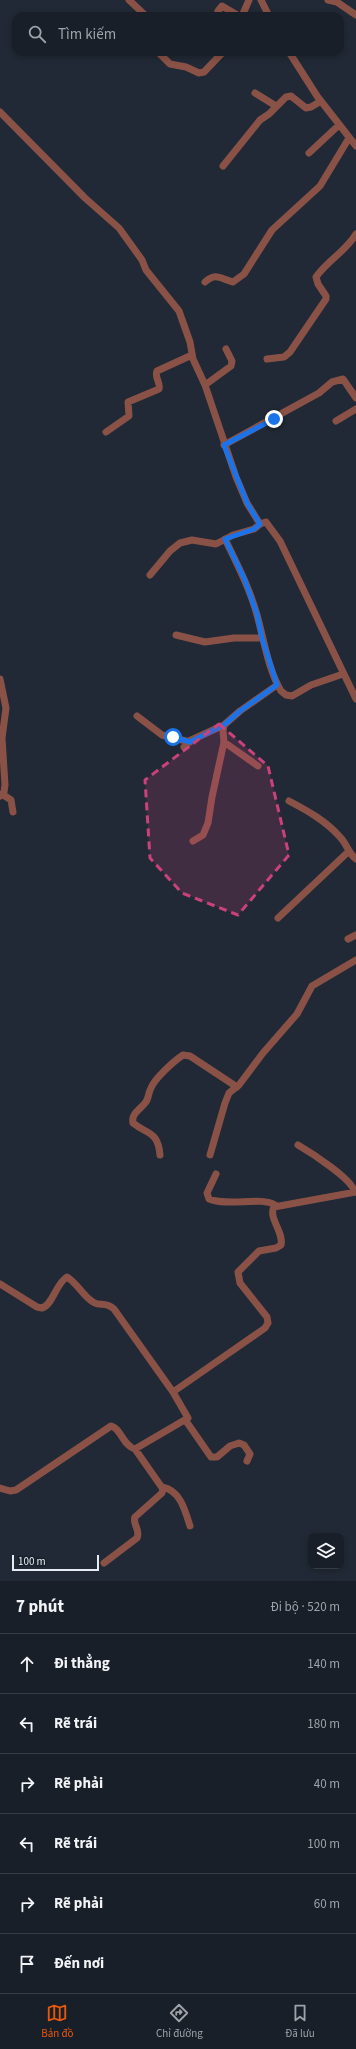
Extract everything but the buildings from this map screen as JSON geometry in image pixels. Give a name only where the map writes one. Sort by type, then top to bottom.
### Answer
[{"type":"street","points":[[129,0],[142,12]]},
{"type":"street","points":[[244,12],[249,0]]},
{"type":"street","points":[[261,0],[267,12]]},
{"type":"street","points":[[328,0],[338,2],[356,16]]},
{"type":"street","points":[[218,11],[222,6],[232,12]]},
{"type":"street","points":[[162,56],[170,64],[186,67],[199,73],[204,72],[219,56]]},
{"type":"street","points":[[292,56],[321,101],[356,146]]},
{"type":"street","points":[[255,93],[276,106]]},
{"type":"street","points":[[223,166],[260,120],[269,114],[288,96],[293,97],[306,108],[311,107],[321,101]]},
{"type":"street","points":[[0,112],[127,238],[144,264],[146,270],[178,311],[190,342],[192,355],[205,385],[224,445],[247,503],[260,524]]},
{"type":"street","points":[[310,153],[339,124]]},
{"type":"street","points":[[205,282],[212,277],[220,276],[233,282],[244,274],[272,230],[320,186],[349,138]]},
{"type":"street","points":[[267,359],[284,357],[290,352],[326,299],[326,296],[318,284],[316,277],[331,259],[336,258],[342,252],[356,234]]},
{"type":"street","points":[[205,385],[231,366],[232,362],[226,348]]},
{"type":"street","points":[[106,432],[129,416],[128,402],[159,389],[160,385],[156,375],[157,371],[192,355]]},
{"type":"street","points":[[224,445],[319,393],[337,379],[343,379],[356,398]]},
{"type":"street","points":[[336,422],[356,409]]},
{"type":"street","points":[[150,575],[166,555],[180,543],[192,540],[216,544],[225,539],[254,529],[260,524],[266,522],[280,540],[306,591],[343,674],[352,680],[356,699]]},
{"type":"street","points":[[225,539],[249,592],[257,614],[262,638],[277,685],[282,693],[290,696],[318,682],[343,674]]},
{"type":"street","points":[[176,635],[205,642],[234,638],[262,638]]},
{"type":"street","points":[[0,679],[6,708],[2,735],[5,785],[1,795],[11,800],[13,812]]},
{"type":"street","points":[[137,716],[162,735],[187,744],[224,725],[240,711],[277,685]]},
{"type":"street","points":[[193,841],[203,835],[207,828],[224,742],[224,725]]},
{"type":"street","points":[[224,742],[258,766]]},
{"type":"street","points":[[289,801],[312,813],[328,825],[343,840],[348,852],[356,859]]},
{"type":"street","points":[[278,918],[348,852]]},
{"type":"street","points":[[348,940],[356,936]]},
{"type":"street","points":[[210,1155],[229,1093],[237,1088],[297,1014],[312,986],[356,960]]},
{"type":"street","points":[[160,1155],[156,1138],[147,1130],[136,1125],[133,1119],[136,1111],[146,1103],[151,1087],[176,1060],[183,1055],[189,1055],[237,1088]]},
{"type":"street","points":[[216,1174],[208,1193],[210,1199],[218,1202],[262,1202],[276,1205],[355,1192],[354,1188],[344,1178],[298,1145]]},
{"type":"street","points":[[173,1392],[265,1328],[268,1323],[267,1317],[240,1283],[237,1274],[239,1269],[259,1252],[276,1248],[281,1245],[282,1239],[272,1213],[276,1205]]},
{"type":"street","points":[[0,1284],[37,1307],[42,1308],[48,1304],[64,1278],[69,1278],[91,1301],[97,1304],[108,1304],[114,1309],[173,1392],[188,1417],[186,1421],[211,1457],[217,1457],[230,1446],[239,1443],[244,1445],[250,1454],[248,1460]]},
{"type":"street","points":[[135,1449],[186,1421]]},
{"type":"street","points":[[0,1488],[10,1491],[16,1490],[111,1426],[115,1427],[129,1446],[135,1449],[162,1486],[162,1493],[134,1519],[139,1531],[137,1538],[104,1563]]},
{"type":"street","points":[[162,1486],[172,1489],[175,1493],[184,1509],[190,1526]]},
{"type":"highlighted area","points":[[219,724],[268,766],[289,855],[238,915],[182,893],[150,858],[145,780]]},
{"type":"route","points":[[173,737],[190,742],[191,740],[224,725],[240,711],[277,685],[262,638],[257,614],[244,578],[225,539],[254,529],[260,524],[247,503],[224,445],[274,419]]}]
